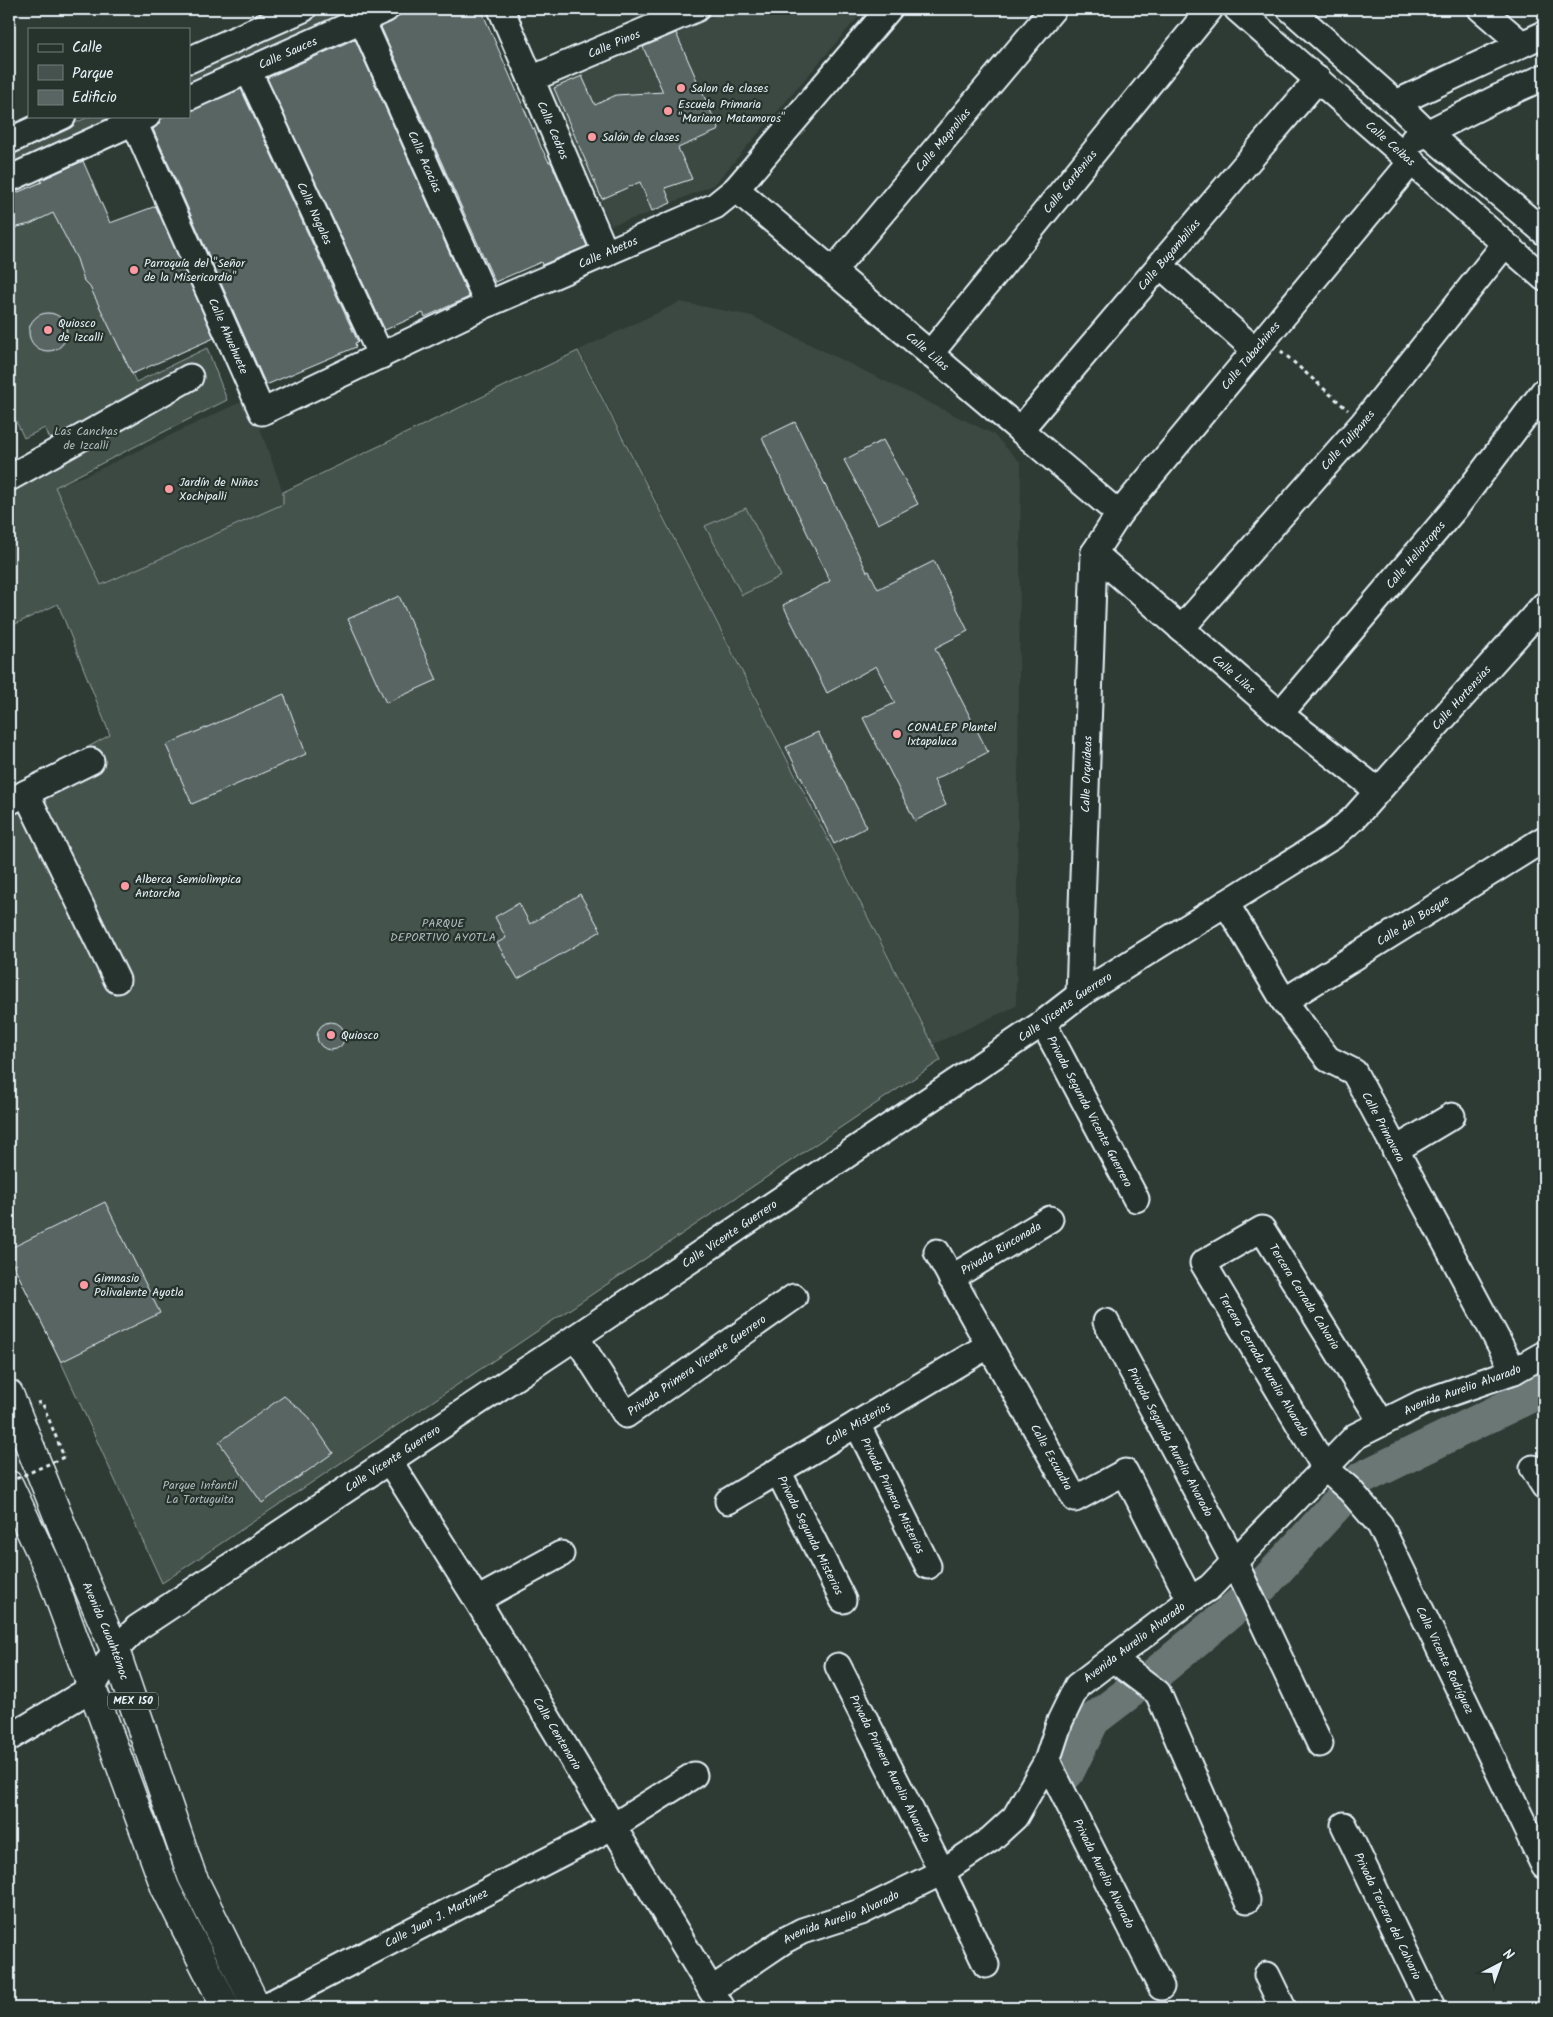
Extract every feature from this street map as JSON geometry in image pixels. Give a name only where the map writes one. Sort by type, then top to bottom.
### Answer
[{"type":"main road","name":"Avenida Cuauhtémoc","points":[[9,1394],[66,1536],[115,1650],[192,1876],[257,2008]]},
{"type":"main road","name":"MEX 150","points":[[9,1484],[49,1570],[165,1887],[226,2008]]},
{"type":"street","points":[[190,60],[303,9]]},
{"type":"street","name":"Calle Sauces","points":[[190,97],[386,9]]},
{"type":"street","name":"Calle Cedros","points":[[502,9],[606,254]]},
{"type":"street","name":"Calle Pinos","points":[[531,79],[696,9]]},
{"type":"street","name":"Calle Abetos","points":[[262,412],[488,304],[715,206],[736,189],[889,9]]},
{"type":"street","name":"Calle Magnolias","points":[[833,271],[1053,9]]},
{"type":"street","name":"Calle Gardenias","points":[[930,354],[1210,9]]},
{"type":"street","name":"Calle Ceibas","points":[[1237,9],[1544,278]]},
{"type":"street","points":[[1290,9],[1396,103],[1426,133],[1539,221]]},
{"type":"street","points":[[1481,9],[1533,39]]},
{"type":"street","name":"Calle Acacias","points":[[362,20],[488,304]]},
{"type":"street","points":[[1396,103],[1407,100],[1533,39]]},
{"type":"street","name":"Calle Nogales","points":[[248,70],[381,356]]},
{"type":"street","points":[[1404,155],[1426,133],[1497,98],[1544,78]]},
{"type":"street","name":"Calle Bugambilias","points":[[1020,430],[1318,79]]},
{"type":"street","points":[[9,141],[59,118]]},
{"type":"street","points":[[9,178],[140,119]]},
{"type":"street","name":"Calle Ahuehuete","points":[[140,119],[262,412]]},
{"type":"street","name":"Calle Tabachines","points":[[1094,553],[1119,514],[1260,344],[1404,155]]},
{"type":"street","name":"Calle Lilas","points":[[736,189],[1119,514]]},
{"type":"street","name":"Calle Tulipanes","points":[[1181,629],[1363,423],[1505,244]]},
{"type":"street","points":[[1160,266],[1260,344]]},
{"type":"street","points":[[9,478],[190,377]]},
{"type":"street","name":"Calle Heliotropos","points":[[1280,714],[1457,506],[1544,391]]},
{"type":"street","name":"Calle Lilas","points":[[1094,553],[1280,714],[1377,790]]},
{"type":"street","name":"Calle Orquídeas","points":[[1079,995],[1094,553]]},
{"type":"street","name":"Calle Hortensias","points":[[1377,790],[1544,604]]},
{"type":"street","points":[[91,761],[17,798],[117,980]]},
{"type":"street","name":"Calle Vicente Guerrero","points":[[92,1688],[115,1650],[137,1628],[390,1462],[1043,1022],[1079,995],[1332,837],[1354,818],[1377,790]]},
{"type":"street","name":"Calle del Bosque","points":[[1284,1001],[1544,839]]},
{"type":"street","name":"Calle Primavera","points":[[1226,903],[1284,1001],[1328,1059],[1354,1072],[1514,1371]]},
{"type":"street","name":"Privada Segunda Vicente Guerrero","points":[[1043,1022],[1136,1199]]},
{"type":"street","points":[[1395,1150],[1452,1116]]},
{"type":"street","name":"Privada Rinconada","points":[[951,1278],[1050,1219]]},
{"type":"street","name":"Tercera Cerrada Calvario","points":[[1203,1263],[1262,1229],[1382,1423]]},
{"type":"street","points":[[937,1252],[989,1345]]},
{"type":"street","name":"Tercera Cerrada Aurelio Alvarado","points":[[1203,1263],[1325,1468]]},
{"type":"street","name":"Privada Primera Vicente Guerrero","points":[[576,1337],[626,1415],[794,1297]]},
{"type":"street","name":"Privada Segunda Aurelio Alvarado","points":[[1106,1322],[1235,1562],[1320,1744]]},
{"type":"street","name":"Calle Misterios","points":[[728,1501],[989,1345]]},
{"type":"street","name":"Calle Escuadra","points":[[989,1345],[1075,1499],[1125,1472],[1190,1600]]},
{"type":"street","name":"Avenida Aurelio Alvarado","points":[[716,1999],[785,1940],[802,1931],[861,1912],[942,1872],[991,1839],[1015,1817],[1047,1761],[1060,1721],[1077,1686],[1190,1600],[1210,1588],[1356,1436],[1422,1403],[1514,1371],[1544,1354]]},
{"type":"street","name":"Privada Primera Misterios","points":[[857,1424],[928,1566]]},
{"type":"street","name":"Calle Centenario","points":[[390,1462],[477,1600],[716,1999]]},
{"type":"street","name":"Calle Vicente Rodríguez","points":[[1325,1468],[1350,1490],[1380,1525],[1544,1866]]},
{"type":"street","name":"Privada Segunda Misterios","points":[[778,1471],[843,1600]]},
{"type":"street","points":[[477,1600],[561,1554]]},
{"type":"street","points":[[1113,1659],[1158,1692],[1247,1900]]},
{"type":"street","name":"Privada Primera Aurelio Alvarado","points":[[838,1666],[942,1872],[986,1965]]},
{"type":"street","points":[[9,1738],[92,1688]]},
{"type":"street","name":"Privada Aurelio Alvarado","points":[[1047,1761],[1161,1987]]},
{"type":"street","name":"Calle Juan J. Martínez","points":[[262,2008],[612,1827],[694,1775]]},
{"type":"street","name":"Privada Tercera del Calvario","points":[[1344,1825],[1432,2008]]},
{"type":"street","points":[[1268,1975],[1283,2008]]},
{"type":"path","points":[[1260,344],[1363,423]]},
{"type":"path","points":[[9,1484],[64,1457],[42,1402],[34,1404]]},
{"type":"shaded area","name":"Escuela Primaria \"Mariano Matamoros\"","points":[[731,9],[865,9],[715,184],[642,216],[611,225],[547,87]]},
{"type":"shaded area","name":"CONALEP Plantel Ixtapaluca","points":[[680,302],[752,316],[993,434],[1021,463],[1016,1006],[934,1044],[579,350]]},
{"type":"shaded area","name":"Jardín de Niños Xochipalli","points":[[249,398],[283,492],[283,504],[100,585],[54,487],[89,474]]},
{"type":"green space","points":[[326,9],[361,9],[190,86],[190,71]]},
{"type":"green space","points":[[86,118],[115,118],[14,164],[9,164],[9,152]]},
{"type":"green space","name":"PARQUE DEPORTIVO AYOTLA","points":[[42,182],[136,382],[207,348],[227,400],[55,487],[101,585],[283,504],[283,492],[578,351],[941,1060],[162,1583],[61,1362],[9,1256],[9,790],[110,735],[58,604],[9,627],[9,465],[52,443],[45,428],[24,438],[9,406],[9,196]]},
{"type":"green space","points":[[746,508],[781,576],[742,595],[705,526]]},
{"type":"building","points":[[414,9],[481,9],[541,147],[549,162],[551,162],[587,246],[542,265],[541,262],[495,282],[381,27],[392,22],[398,16]]},
{"type":"building","points":[[676,33],[719,130],[678,148],[692,179],[665,188],[671,203],[652,211],[640,182],[602,199],[554,88],[582,76],[595,105],[616,95],[663,92],[643,47]]},
{"type":"building","points":[[355,39],[469,297],[425,317],[423,313],[385,330],[267,78]]},
{"type":"building","points":[[241,89],[358,342],[355,343],[356,347],[266,385],[153,129],[163,118],[190,118],[190,111]]},
{"type":"building","name":"Parroquía del \"Señor de la Misericordia\"","points":[[83,161],[110,223],[156,206],[214,338],[132,374],[90,287],[84,281],[77,259],[53,213],[30,224],[9,229],[9,196]]},
{"type":"building","name":"Quiosco de Izcalli","points":[[48,313],[55,314],[61,319],[66,325],[66,339],[61,345],[55,350],[48,351],[41,350],[35,345],[30,339],[29,332],[30,325],[35,319],[41,314]]},
{"type":"building","points":[[795,422],[867,572],[869,571],[878,589],[934,561],[968,631],[935,648],[988,752],[934,780],[946,805],[915,821],[863,718],[895,703],[876,666],[827,693],[783,605],[830,581],[762,438]]},
{"type":"building","points":[[883,440],[918,504],[878,524],[844,460]]},
{"type":"building","points":[[399,596],[437,680],[386,703],[348,619]]},
{"type":"building","points":[[284,694],[306,754],[192,804],[166,745]]},
{"type":"building","points":[[818,732],[867,827],[834,844],[786,747]]},
{"type":"building","points":[[580,894],[601,931],[518,979],[497,943],[506,938],[495,917],[519,903],[530,924]]},
{"type":"building","name":"Quiosco","points":[[331,1022],[341,1026],[345,1036],[341,1046],[331,1050],[321,1046],[317,1036],[321,1026]]},
{"type":"building","name":"Gimnasio Polivalente Ayotla","points":[[105,1202],[160,1313],[61,1362],[9,1256],[9,1249]]},
{"type":"building","points":[[284,1396],[307,1415],[333,1453],[262,1503],[219,1442]]},
{"type":"waterway","points":[[1362,1478],[1544,1389]]},
{"type":"waterway","points":[[1263,1585],[1337,1504]]},
{"type":"waterway","points":[[1154,1675],[1242,1602]]},
{"type":"waterway","points":[[1067,1773],[1093,1720],[1131,1691]]},
{"type":"place","name":"Salon de clases","points":[[681,88]]},
{"type":"place","name":"Escuela Primaria \"Mariano Matamoros\"","points":[[668,111]]},
{"type":"place","name":"Salón de clases","points":[[592,137]]},
{"type":"place","name":"Parroquía del \"Señor de la Misericordia\"","points":[[134,270]]},
{"type":"place","name":"Quiosco de Izcalli","points":[[48,330]]},
{"type":"place","name":"Jardín de Niños Xochipalli","points":[[169,489]]},
{"type":"place","name":"CONALEP Plantel Ixtapaluca","points":[[897,734]]},
{"type":"place","name":"Alberca Semiolìmpica Antorcha","points":[[125,886]]},
{"type":"place","name":"Quiosco","points":[[331,1035]]},
{"type":"place","name":"Gimnasio Polivalente Ayotla","points":[[84,1285]]},
{"type":"park label","name":"Las Canchas de Izcalli","points":[[86,438]]},
{"type":"park label","name":"Parque Infantil La Tortuguita","points":[[200,1492]]}]
